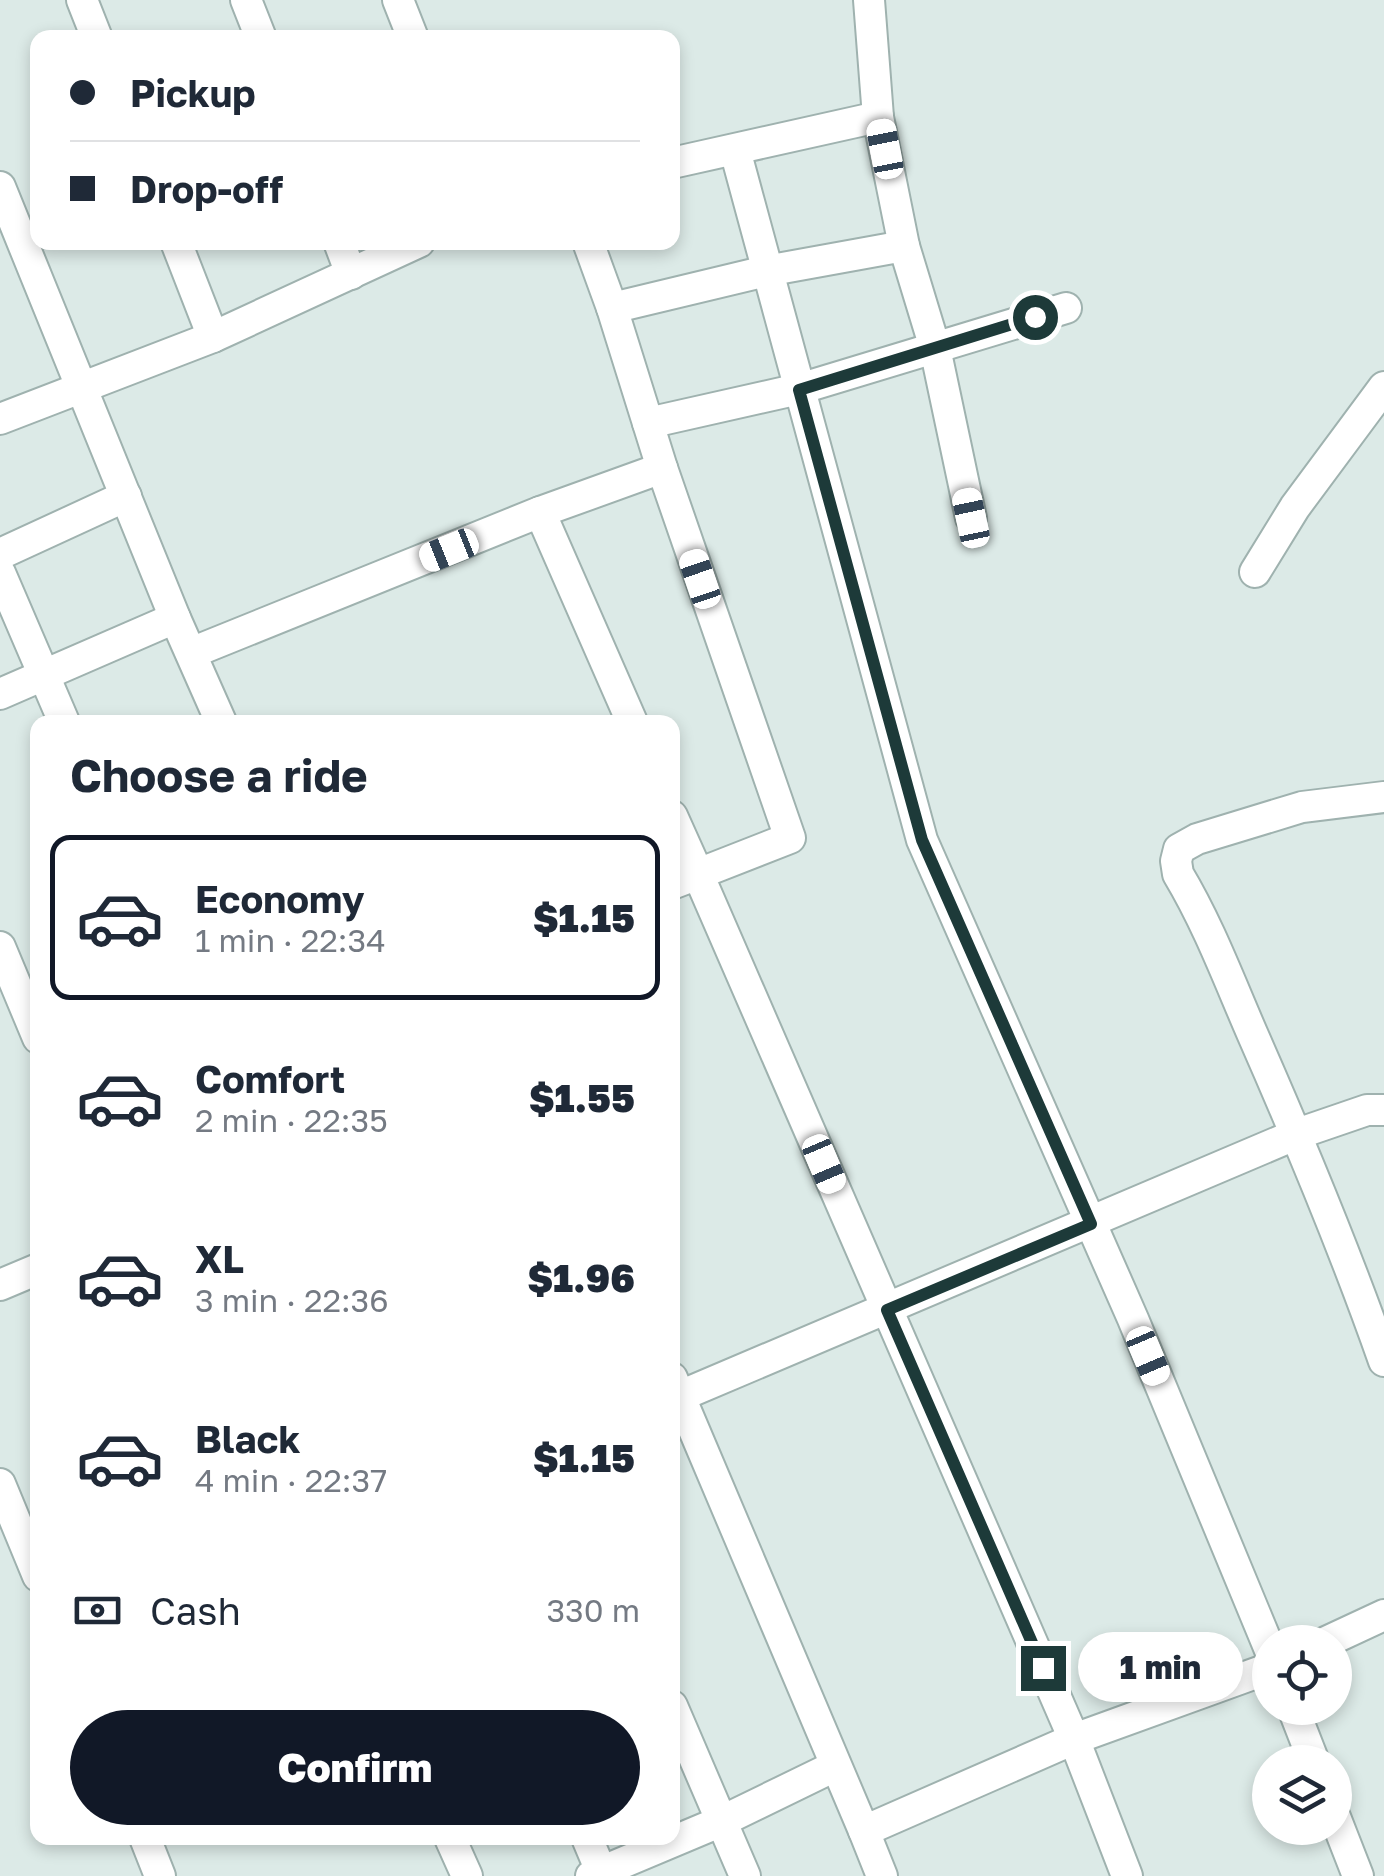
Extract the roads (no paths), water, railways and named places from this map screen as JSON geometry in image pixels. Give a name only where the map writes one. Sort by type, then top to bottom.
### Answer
[{"type":"street","points":[[82,0],[94,30]]},
{"type":"street","points":[[246,0],[258,30]]},
{"type":"street","points":[[398,0],[410,30]]},
{"type":"street","points":[[870,0],[878,117],[904,246],[934,348],[971,518]]},
{"type":"street","points":[[680,161],[878,117]]},
{"type":"street","points":[[734,150],[922,840],[1091,1224],[1259,1625]]},
{"type":"street","points":[[0,187],[218,715]]},
{"type":"street","points":[[612,308],[766,271],[904,246]]},
{"type":"street","points":[[179,250],[213,337]]},
{"type":"street","points":[[342,250],[351,274]]},
{"type":"street","points":[[0,419],[213,337],[401,250]]},
{"type":"street","points":[[591,250],[790,838],[685,879],[887,1310],[1074,1740],[1126,1876]]},
{"type":"street","points":[[648,423],[799,390],[1066,308]]},
{"type":"street","points":[[1255,572],[1295,507],[1384,388]]},
{"type":"street","points":[[191,653],[540,512],[662,468]]},
{"type":"street","points":[[0,554],[126,496]]},
{"type":"street","points":[[540,512],[629,715]]},
{"type":"street","points":[[0,573],[61,715]]},
{"type":"street","points":[[0,694],[175,618]]},
{"type":"street","points":[[1384,797],[1302,807],[1197,839],[1179,850],[1176,861],[1178,874],[1297,1134],[1349,1261],[1384,1361]]},
{"type":"street","points":[[0,947],[30,1019]]},
{"type":"street","points":[[680,1386],[887,1310],[1297,1134],[1366,1110],[1384,1110]]},
{"type":"street","points":[[0,1285],[30,1272]]},
{"type":"street","points":[[680,1396],[882,1876]]},
{"type":"street","points":[[0,1484],[30,1557]]},
{"type":"street","points":[[1352,1630],[1384,1615]]},
{"type":"street","points":[[864,1831],[1074,1740],[1252,1675]]},
{"type":"street","points":[[680,1724],[745,1876]]},
{"type":"street","points":[[680,1839],[836,1766]]},
{"type":"street","points":[[147,1845],[160,1876]]},
{"type":"street","points":[[453,1845],[467,1876]]},
{"type":"street","points":[[589,1845],[599,1875],[667,1845]]},
{"type":"street","points":[[1346,1845],[1358,1876]]}]
